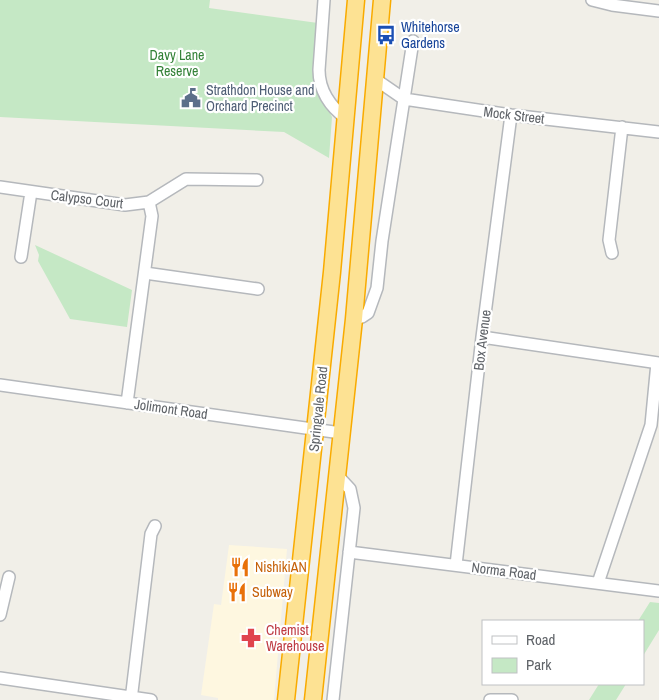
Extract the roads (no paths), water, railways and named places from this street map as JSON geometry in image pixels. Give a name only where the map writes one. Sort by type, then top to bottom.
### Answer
[{"type":"highway","name":"Springvale Road","points":[[286,700],[332,272],[356,0]]},
{"type":"highway","name":"Springvale Road","points":[[313,700],[354,319],[382,0]]},
{"type":"street","points":[[324,0],[320,80],[324,94],[336,111],[346,118]]},
{"type":"street","points":[[592,0],[612,5],[659,11]]},
{"type":"street","points":[[354,319],[368,313],[377,288],[382,241],[413,41]]},
{"type":"street","name":"Mock Street","points":[[375,80],[404,99],[511,115],[659,132]]},
{"type":"street","name":"Box Avenue","points":[[456,565],[482,337],[511,115]]},
{"type":"street","points":[[612,253],[609,240],[622,127]]},
{"type":"street","name":"Calypso Court","points":[[0,187],[125,205],[149,202],[186,179],[257,180]]},
{"type":"street","points":[[21,257],[30,192]]},
{"type":"street","points":[[128,403],[152,216],[149,202]]},
{"type":"street","points":[[145,273],[258,289]]},
{"type":"street","points":[[482,337],[658,363],[651,425],[598,583]]},
{"type":"street","name":"Jolimont Road","points":[[0,385],[341,433]]},
{"type":"street","points":[[333,700],[354,508],[348,485],[337,475]]},
{"type":"street","points":[[131,699],[151,534],[155,526]]},
{"type":"street","name":"Norma Road","points":[[349,552],[659,591]]},
{"type":"street","points":[[0,615],[9,577]]},
{"type":"street","points":[[0,678],[131,699],[151,700]]},
{"type":"street","points":[[490,700],[512,700]]},
{"type":"place","name":"Whitehorse Gardens","points":[[386,35]]},
{"type":"place","name":"Strathdon House and Orchard Precinct","points":[[191,98]]},
{"type":"place","name":"NishikiAN","points":[[240,567]]},
{"type":"place","name":"Subway","points":[[237,592]]},
{"type":"place","name":"Chemist Warehouse","points":[[251,638]]},
{"type":"park label","name":"Davy Lane Reserve","points":[[177,64]]}]
